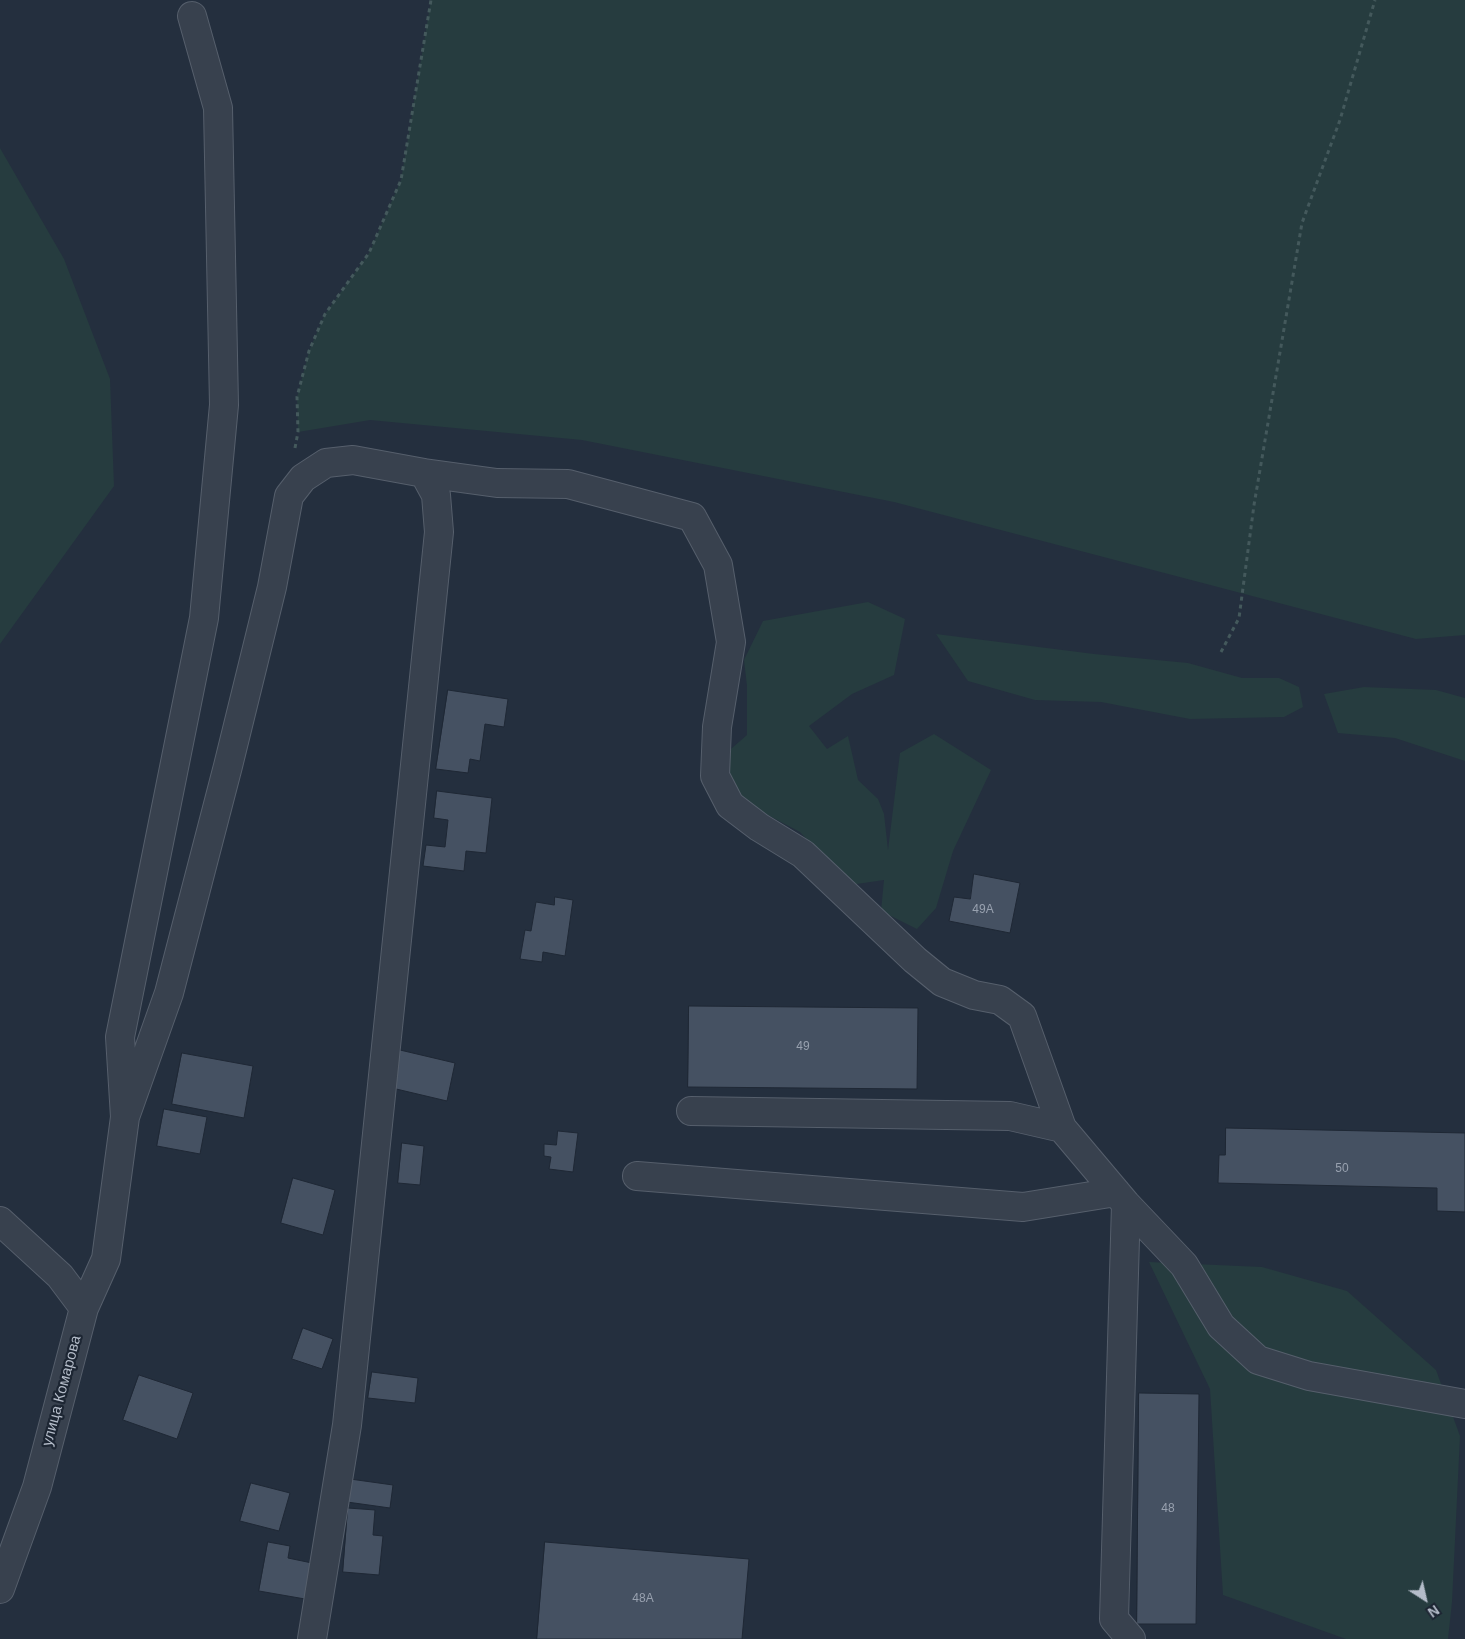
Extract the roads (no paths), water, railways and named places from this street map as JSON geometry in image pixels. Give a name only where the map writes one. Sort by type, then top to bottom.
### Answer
[{"type":"street","points":[[125,1116],[120,1037],[204,618],[224,405],[218,108],[192,16]]},
{"type":"street","points":[[125,1116],[169,993],[272,588],[289,496],[303,478],[326,463],[354,460],[424,473],[497,483],[568,484],[692,518],[718,565],[730,642],[717,727],[715,776],[730,805],[759,827],[803,854],[915,960],[942,982],[974,995],[1000,1000],[1022,1016],[1062,1128],[1121,1198],[1184,1265],[1221,1326],[1258,1360],[1309,1376],[1465,1404]]},
{"type":"street","points":[[312,1639],[347,1425],[439,532],[436,495],[424,473]]},
{"type":"street","points":[[691,1110],[1010,1116],[1062,1128]]},
{"type":"street","name":"улица Комарова","points":[[0,1589],[37,1487],[84,1308],[106,1259],[125,1116]]},
{"type":"street","points":[[638,1176],[1023,1206],[1121,1198]]},
{"type":"street","points":[[1121,1198],[1114,1619],[1131,1639]]},
{"type":"street","points":[[0,1220],[60,1276],[84,1308]]}]
